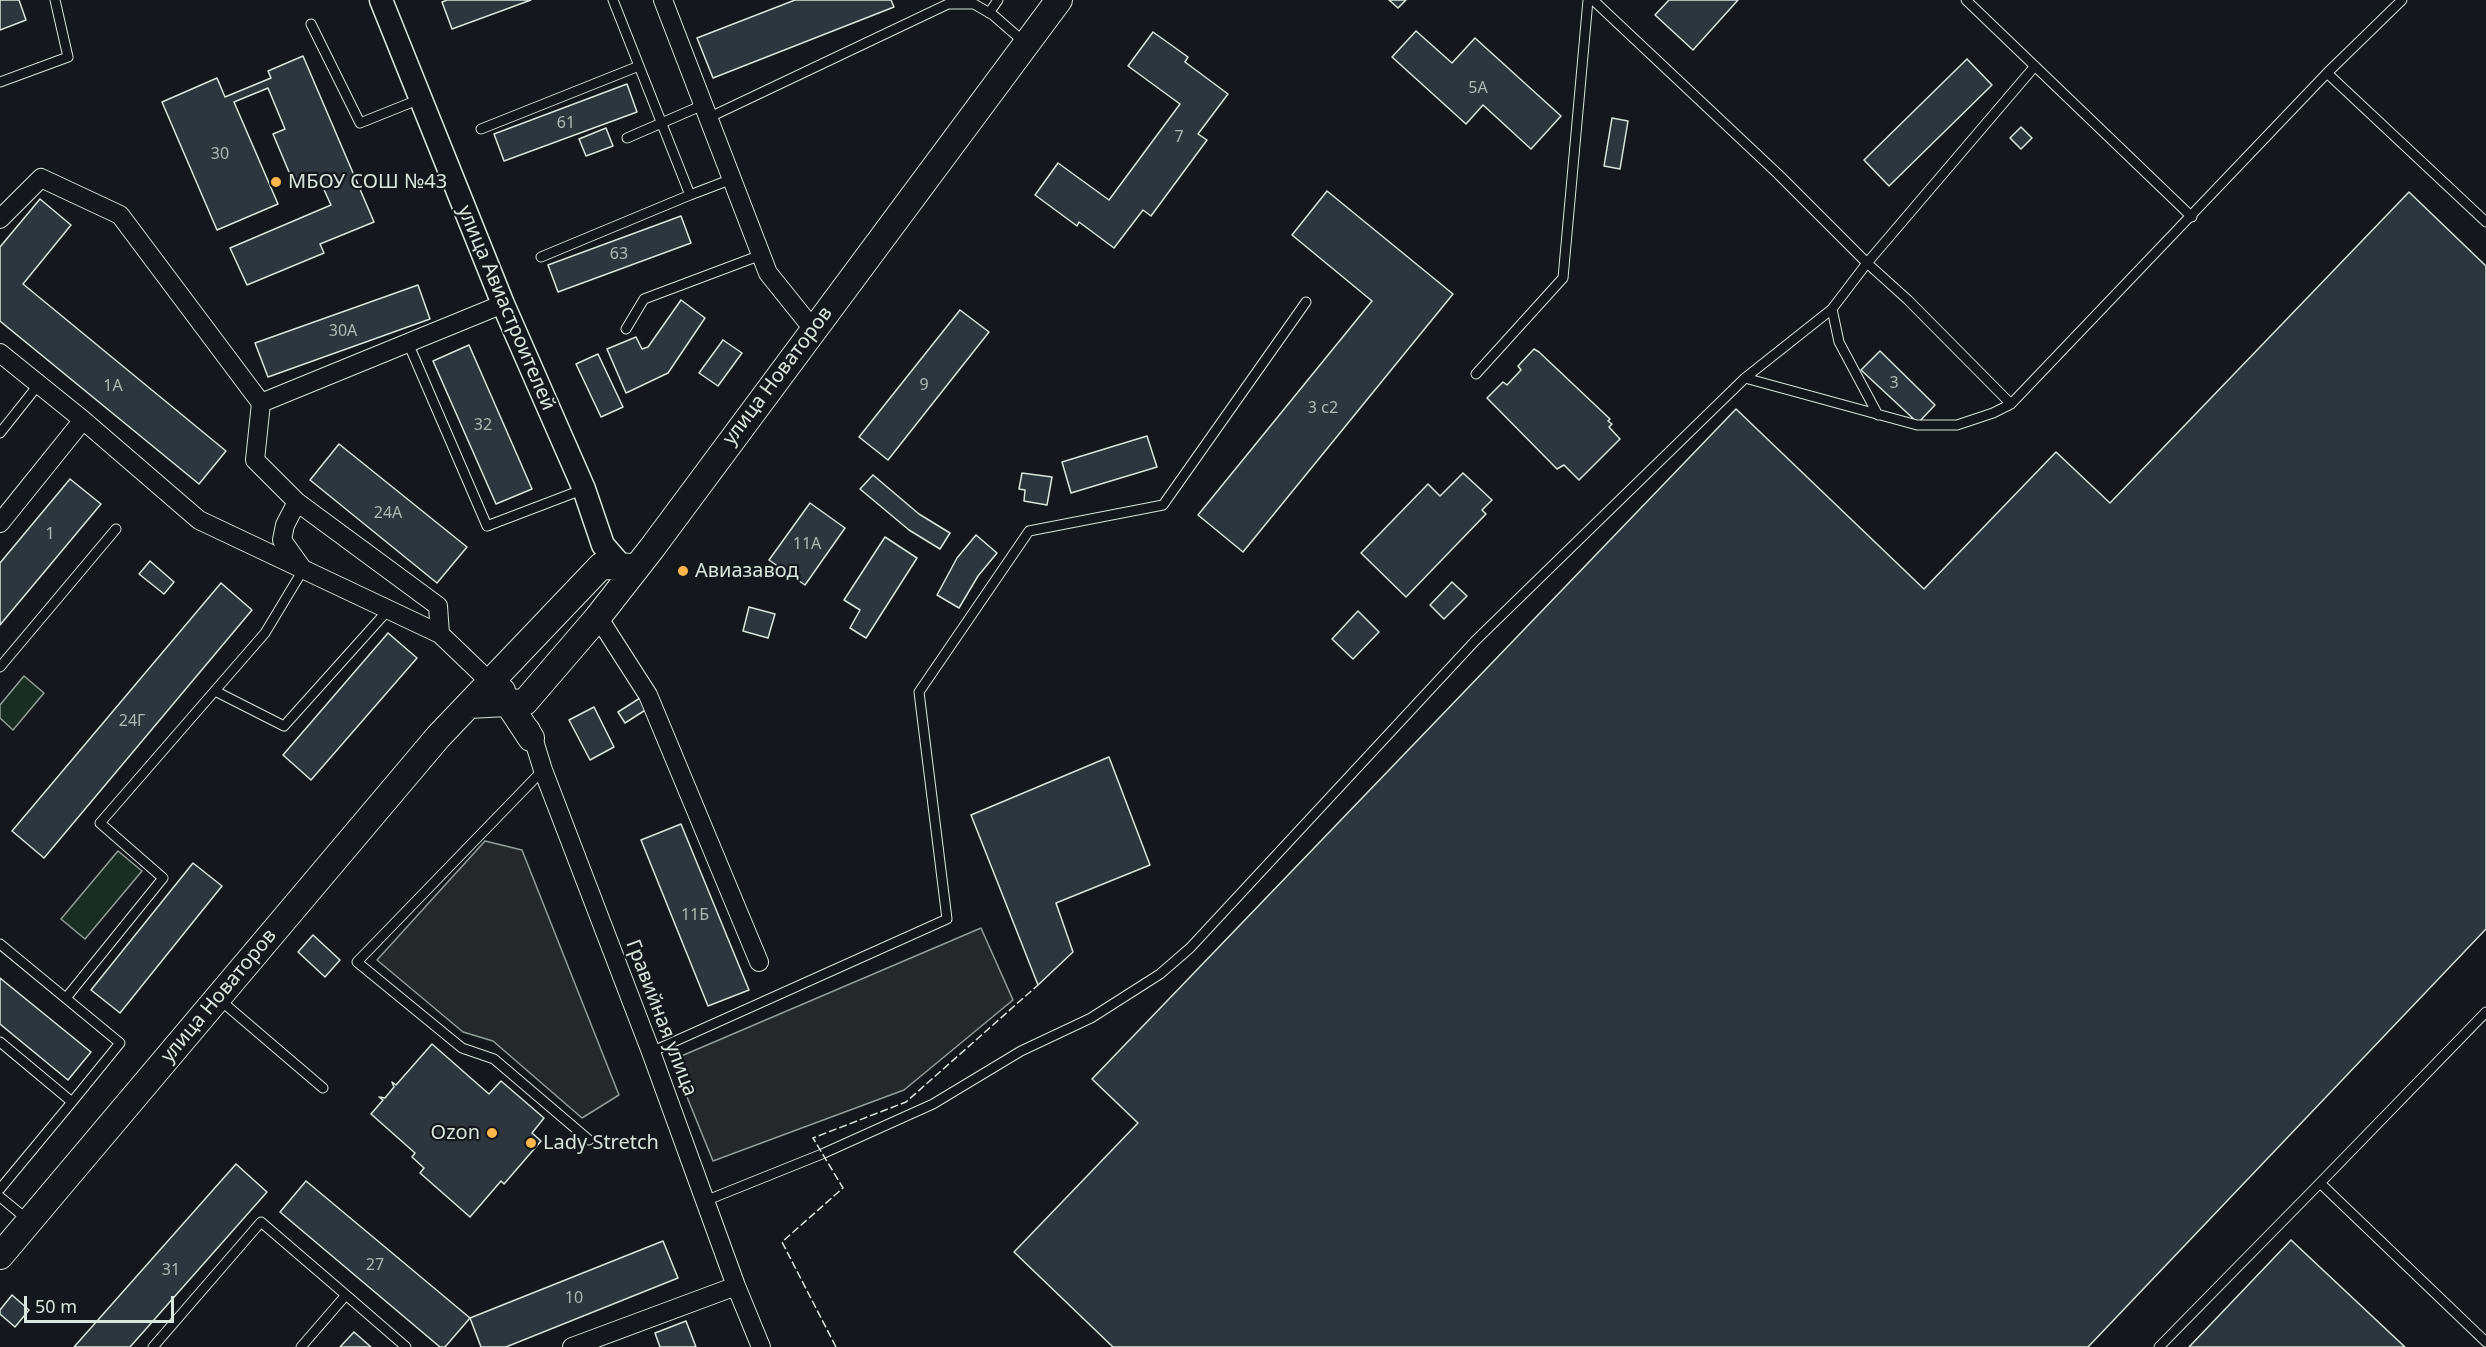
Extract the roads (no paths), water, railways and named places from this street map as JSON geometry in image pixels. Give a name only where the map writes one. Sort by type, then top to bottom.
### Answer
[{"type":"main road","name":"улица Новаторов","points":[[525,702],[598,617],[631,569],[1059,0]]},
{"type":"main road","name":"улица Новаторов","points":[[0,1256],[438,737],[601,567],[631,569]]},
{"type":"main road","points":[[499,673],[502,694],[531,738]]},
{"type":"main road","points":[[469,705],[525,702]]},
{"type":"street","name":"улица Авиастроителей","points":[[381,0],[503,304],[584,489],[603,545],[631,569]]},
{"type":"street","points":[[663,0],[768,273],[813,329]]},
{"type":"street","points":[[0,219],[41,178],[120,215],[261,402],[255,460],[297,502],[438,606],[440,634]]},
{"type":"street","points":[[261,402],[503,304]]},
{"type":"street","points":[[0,353],[83,420],[199,520],[440,634],[499,673]]},
{"type":"street","points":[[0,523],[83,420]]},
{"type":"street","points":[[297,502],[285,525],[282,540],[303,570]]},
{"type":"street","points":[[598,617],[648,695],[759,962]]},
{"type":"street","name":"Гравийная улица","points":[[525,702],[531,738],[651,1052],[736,1286],[761,1347]]},
{"type":"street","points":[[572,1347],[736,1286]]},
{"type":"lane","points":[[0,82],[68,57],[55,0]]},
{"type":"lane","points":[[613,0],[690,195]]},
{"type":"lane","points":[[989,13],[998,0]]},
{"type":"lane","points":[[1476,374],[1563,278],[1588,0]]},
{"type":"lane","points":[[1593,0],[1778,174],[2011,404]]},
{"type":"lane","points":[[1966,0],[2192,217]]},
{"type":"lane","points":[[1745,378],[1917,425],[1957,425],[1993,413],[2011,404],[2327,73],[2402,0]]},
{"type":"lane","points":[[627,138],[661,123],[706,112],[948,4],[971,2],[989,13],[1026,44]]},
{"type":"lane","points":[[311,24],[360,123],[420,99]]},
{"type":"lane","points":[[481,129],[639,66]]},
{"type":"lane","points":[[705,1201],[822,1154],[933,1104],[1021,1051],[1091,1018],[1160,974],[1198,939],[1475,641],[1745,378],[1832,309],[1867,263],[2035,66]]},
{"type":"lane","points":[[2327,73],[2486,222]]},
{"type":"lane","points":[[541,257],[732,179]]},
{"type":"lane","points":[[626,329],[644,299],[761,255]]},
{"type":"lane","points":[[651,1052],[947,919],[919,692],[1029,531],[1163,505],[1306,302]]},
{"type":"lane","points":[[1832,309],[1839,342],[1878,415]]},
{"type":"lane","points":[[408,343],[487,526],[584,489]]},
{"type":"lane","points":[[0,433],[39,384]]},
{"type":"lane","points":[[0,667],[116,529]]},
{"type":"lane","points":[[66,998],[163,878],[100,823],[265,633],[303,570]]},
{"type":"lane","points":[[215,691],[284,726],[389,609]]},
{"type":"lane","points":[[543,770],[357,962],[462,1048],[494,1059],[588,1140]]},
{"type":"lane","points":[[0,944],[120,1043],[0,1189]]},
{"type":"lane","points":[[217,998],[323,1088]]},
{"type":"lane","points":[[2159,1347],[2486,1012]]},
{"type":"lane","points":[[0,1042],[72,1102]]},
{"type":"lane","points":[[2320,1183],[2486,1342]]},
{"type":"lane","points":[[0,1197],[30,1222]]},
{"type":"lane","points":[[153,1347],[261,1222],[406,1347]]},
{"type":"lane","points":[[301,1347],[346,1295]]},
{"type":"place","name":"МБОУ СОШ №43","points":[[276,182]]},
{"type":"place","name":"Авиазавод","points":[[683,571]]},
{"type":"place","name":"Ozon","points":[[492,1133]]},
{"type":"place","name":"Lady Stretch","points":[[531,1143]]}]
